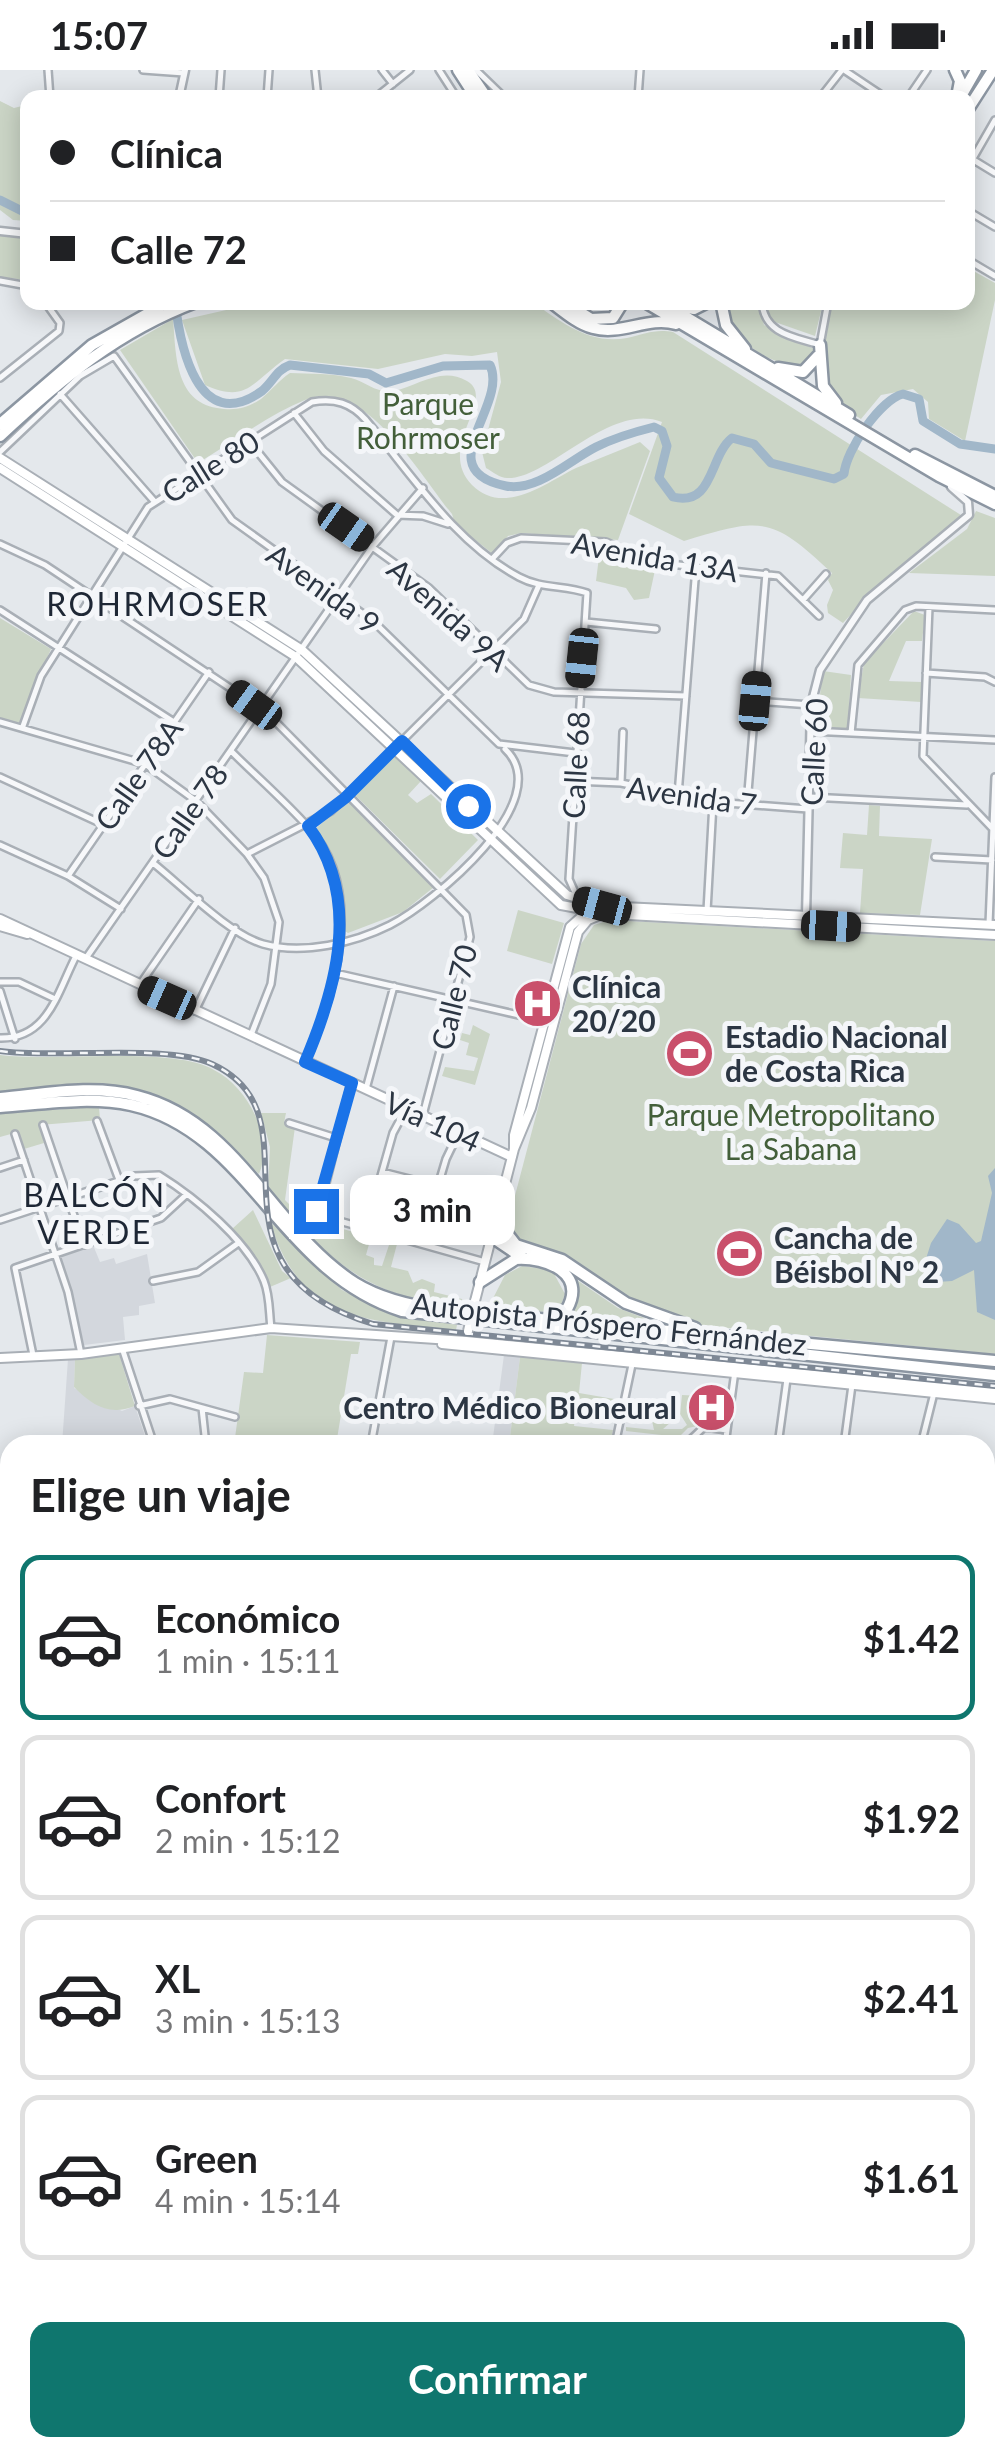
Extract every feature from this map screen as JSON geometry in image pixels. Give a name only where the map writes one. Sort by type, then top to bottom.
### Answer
[{"type":"highway","points":[[974,90],[993,70]]},
{"type":"highway","points":[[0,424],[92,345],[160,310]]},
{"type":"highway","points":[[0,436],[70,372],[162,310]]},
{"type":"highway","points":[[564,310],[595,329],[659,321],[692,332]]},
{"type":"highway","points":[[578,310],[598,321],[613,318],[618,310]]},
{"type":"highway","points":[[658,310],[849,418]]},
{"type":"highway","points":[[677,310],[939,476],[995,504]]},
{"type":"highway","points":[[724,310],[731,333],[760,362],[808,370],[815,364],[820,346]]},
{"type":"highway","points":[[80,376],[120,338]]},
{"type":"highway","points":[[820,346],[824,386],[849,418]]},
{"type":"highway","points":[[874,435],[995,496]]},
{"type":"highway","name":"Autopista Próspero Fernández","points":[[0,1098],[103,1090],[157,1102],[211,1133],[312,1247],[351,1280],[416,1306],[995,1361]]},
{"type":"highway","name":"Autopista Próspero Fernández","points":[[0,1108],[104,1101],[168,1118],[214,1149],[325,1271],[361,1295],[402,1311],[995,1374]]},
{"type":"highway","points":[[500,1206],[506,1232],[516,1245],[562,1260],[626,1303],[672,1322],[760,1340]]},
{"type":"highway","points":[[492,1236],[524,1259],[555,1265],[571,1281],[573,1296],[567,1309],[556,1316],[514,1317]]},
{"type":"highway","points":[[480,1282],[500,1266],[524,1259]]},
{"type":"highway","points":[[880,1364],[878,1356],[914,1354]]},
{"type":"main road","points":[[0,455],[299,654],[570,914],[570,927],[514,1134],[513,1153]]},
{"type":"main road","points":[[0,468],[125,541]]},
{"type":"main road","points":[[492,836],[554,888],[602,906],[992,930]]},
{"type":"main road","points":[[562,905],[610,914],[706,915]]},
{"type":"main road","points":[[570,927],[587,912],[602,906]]},
{"type":"main road","points":[[467,1340],[513,1153],[531,1108],[578,932],[588,920],[610,914]]},
{"type":"main road","name":"Vía 104","points":[[0,922],[423,1116],[513,1153]]},
{"type":"main road","points":[[0,1358],[82,1354],[271,1328],[454,1346],[467,1340]]},
{"type":"main road","points":[[422,1340],[467,1340],[633,1361],[995,1396]]},
{"type":"main road","points":[[735,1371],[995,1396]]},
{"type":"street","points":[[143,70],[185,71]]},
{"type":"street","points":[[382,70],[392,84]]},
{"type":"street","points":[[385,90],[410,70]]},
{"type":"street","points":[[476,70],[497,90]]},
{"type":"street","points":[[827,90],[843,70],[874,90]]},
{"type":"street","points":[[975,155],[995,120]]},
{"type":"street","points":[[0,378],[60,328],[50,310]]},
{"type":"street","points":[[762,310],[763,318],[772,328],[820,346],[827,310]]},
{"type":"street","name":"Avenida 9","points":[[80,376],[109,357],[119,359],[232,520],[404,649],[499,744]]},
{"type":"street","points":[[0,455],[80,376]]},
{"type":"street","points":[[60,394],[154,501]]},
{"type":"street","name":"Calle 80","points":[[23,726],[40,676],[154,501],[312,402],[338,402],[356,408],[423,488]]},
{"type":"street","points":[[294,413],[324,452],[397,515],[423,516],[451,525]]},
{"type":"street","name":"Avenida 9A","points":[[249,442],[282,482],[429,588],[528,685],[541,691],[686,696]]},
{"type":"street","name":"Calle 60","points":[[806,920],[811,705],[820,670],[852,619],[969,515],[968,502],[939,476]]},
{"type":"street","points":[[247,854],[308,826],[349,794],[524,619],[539,586],[493,558],[451,525],[423,488]]},
{"type":"street","name":"Calle 78","points":[[80,958],[121,909],[373,546],[423,488]]},
{"type":"street","name":"Avenida 13A","points":[[493,558],[507,543],[521,538],[600,541],[652,562],[766,574]]},
{"type":"street","name":"Calle 70","points":[[0,544],[90,594],[209,672],[292,734],[466,915],[470,926],[455,997],[423,1116]]},
{"type":"street","points":[[678,794],[696,567]]},
{"type":"street","points":[[747,804],[766,574],[783,578],[819,616]]},
{"type":"street","points":[[803,600],[826,574]]},
{"type":"street","name":"Calle 68","points":[[539,586],[588,593],[578,692],[570,878],[579,900]]},
{"type":"street","points":[[928,607],[923,736],[928,767],[993,828]]},
{"type":"street","points":[[852,733],[858,665],[908,608],[995,610]]},
{"type":"street","points":[[0,610],[174,722]]},
{"type":"street","points":[[586,622],[656,629]]},
{"type":"street","name":"Calle 78A","points":[[68,876],[209,672]]},
{"type":"street","points":[[926,673],[986,677],[995,682]]},
{"type":"street","points":[[755,701],[811,705]]},
{"type":"street","points":[[0,722],[144,764],[196,800],[247,854],[274,899],[279,946],[271,984],[250,1036]]},
{"type":"street","points":[[812,731],[995,740]]},
{"type":"street","points":[[620,783],[622,732]]},
{"type":"street","points":[[499,744],[575,753]]},
{"type":"street","points":[[153,863],[235,928],[262,944],[341,942],[390,925],[441,887],[514,809],[519,784],[515,760],[499,744]]},
{"type":"street","points":[[231,751],[308,826],[333,877],[341,942],[335,973],[305,1062]]},
{"type":"street","points":[[0,777],[102,824]]},
{"type":"street","points":[[992,930],[995,777]]},
{"type":"street","name":"Avenida 7","points":[[574,782],[620,783],[713,802],[810,809]]},
{"type":"street","points":[[810,797],[969,805]]},
{"type":"street","points":[[706,915],[713,802]]},
{"type":"street","points":[[0,845],[68,876],[121,909]]},
{"type":"street","points":[[935,856],[993,860]]},
{"type":"street","points":[[554,888],[570,878]]},
{"type":"street","points":[[139,986],[199,899]]},
{"type":"street","points":[[195,1011],[235,928]]},
{"type":"street","points":[[0,1038],[15,1039],[37,1029],[80,958]]},
{"type":"street","points":[[335,973],[545,1020]]},
{"type":"street","points":[[0,982],[19,982],[54,999]]},
{"type":"street","points":[[366,1090],[394,985]]},
{"type":"street","points":[[0,992],[15,1039]]},
{"type":"street","points":[[352,1083],[316,1210],[320,1216],[486,1262]]},
{"type":"street","points":[[366,1229],[393,1133],[407,1108]]},
{"type":"street","points":[[97,1121],[120,1180]]},
{"type":"street","points":[[289,1122],[336,1138]]},
{"type":"street","points":[[43,1126],[84,1245]]},
{"type":"street","points":[[421,1244],[459,1132]]},
{"type":"street","points":[[16,1134],[56,1254],[82,1354]]},
{"type":"street","points":[[0,1168],[24,1160]]},
{"type":"street","points":[[382,1172],[438,1186]]},
{"type":"street","points":[[0,1220],[120,1180],[159,1175],[237,1244],[266,1284],[271,1328]]},
{"type":"street","points":[[33,1357],[15,1268],[161,1218],[186,1195]]},
{"type":"street","points":[[152,1282],[198,1272],[237,1244]]},
{"type":"street","points":[[372,1435],[390,1337]]},
{"type":"street","points":[[122,1348],[150,1435]]},
{"type":"street","points":[[617,1435],[633,1361]]},
{"type":"street","points":[[726,1435],[735,1371]]},
{"type":"street","points":[[779,1435],[787,1379]]},
{"type":"street","points":[[845,1435],[852,1385]]},
{"type":"street","points":[[924,1435],[934,1393]]},
{"type":"street","points":[[138,1406],[170,1399],[235,1416]]},
{"type":"street","points":[[202,1408],[205,1435]]},
{"type":"street","points":[[692,1435],[704,1427],[727,1430]]},
{"type":"shaded area","points":[[93,1245],[100,1262],[114,1258],[116,1264],[147,1254],[155,1303],[139,1306],[139,1315],[123,1317],[125,1340],[84,1345],[60,1256]]},
{"type":"shaded area","points":[[504,1355],[520,1357],[510,1435],[493,1435]]},
{"type":"shaded area","points":[[68,1359],[75,1359],[74,1388],[122,1411],[135,1406],[145,1435],[63,1435]]},
{"type":"green space","points":[[0,101],[14,108],[20,106],[20,220],[0,210]]},
{"type":"green space","points":[[20,235],[20,279],[0,277],[0,236]]},
{"type":"green space","points":[[975,272],[995,283],[995,300],[965,441],[929,419],[928,402],[913,389],[881,395],[861,419],[847,408],[836,396],[825,367],[831,310],[975,310]]},
{"type":"green space","points":[[226,310],[544,310],[576,330],[600,338],[673,332],[964,517],[867,597],[843,623],[828,613],[833,590],[828,580],[832,573],[779,531],[749,526],[684,541],[629,514],[662,422],[642,418],[622,422],[541,467],[504,478],[486,468],[482,452],[501,382],[497,352],[472,356],[445,354],[378,369],[285,359],[248,388],[231,392],[205,385],[182,320]]},
{"type":"green space","points":[[728,310],[761,310],[764,325],[816,350],[810,366],[768,358],[744,341]]},
{"type":"green space","points":[[765,310],[821,310],[815,336],[766,316]]},
{"type":"green space","name":"Parque Rohrmoser","points":[[173,319],[177,360],[185,385],[203,404],[217,408],[250,405],[290,373],[344,376],[388,391],[439,376],[467,381],[475,389],[476,400],[462,440],[462,470],[472,485],[498,498],[525,494],[640,442],[650,451],[618,540],[521,533],[508,536],[493,554],[455,524],[452,514],[388,433],[348,402],[327,396],[305,400],[278,413],[198,463],[120,350]]},
{"type":"green space","points":[[976,511],[995,518],[995,576],[909,573],[967,529]]},
{"type":"green space","points":[[600,549],[655,570],[649,598],[634,600],[626,588],[596,581]]},
{"type":"green space","points":[[914,611],[925,615],[922,641],[906,641],[889,681],[922,682],[921,702],[858,698],[864,663]]},
{"type":"green space","points":[[0,618],[51,649],[19,723],[0,719]]},
{"type":"green space","points":[[823,671],[851,675],[848,729],[816,726]]},
{"type":"green space","points":[[395,755],[421,781],[408,795],[417,803],[431,794],[478,840],[440,879],[355,795]]},
{"type":"green space","points":[[349,799],[434,887],[403,912],[348,933],[343,930],[334,876],[313,831]]},
{"type":"green space","points":[[869,805],[880,806],[879,836],[932,839],[920,915],[860,913],[863,869],[840,868],[843,833],[867,835]]},
{"type":"green space","points":[[518,910],[564,923],[552,964],[507,951]]},
{"type":"green space","name":"Parque Metropolitano La Sabana","points":[[610,920],[995,941],[995,1354],[697,1325],[623,1297],[555,1251],[522,1244],[507,1226],[581,944],[594,925]]},
{"type":"green space","points":[[473,1025],[490,1034],[475,1085],[442,1076],[445,1067],[474,1071],[478,1058],[466,1055],[469,1043],[460,1040],[462,1033],[470,1035]]},
{"type":"green space","points":[[0,1055],[143,1057],[195,1063],[214,1070],[238,1089],[258,1122],[264,1152],[259,1174],[225,1143],[168,1106],[113,1094],[0,1096]]},
{"type":"green space","points":[[99,1107],[100,1120],[40,1125],[44,1143],[24,1149],[18,1132],[0,1137],[0,1113]]},
{"type":"green space","points":[[261,1113],[286,1113],[284,1123],[295,1127],[285,1200],[297,1212],[314,1212],[322,1223],[371,1237],[366,1255],[374,1258],[374,1265],[382,1266],[390,1242],[397,1244],[391,1267],[408,1271],[413,1283],[422,1279],[435,1284],[434,1292],[462,1299],[464,1309],[374,1284],[352,1272],[313,1238],[268,1190],[270,1147]]},
{"type":"green space","points":[[253,1210],[282,1271],[291,1278],[270,1287],[232,1229]]},
{"type":"green space","points":[[270,1222],[342,1290],[389,1314],[457,1325],[456,1330],[393,1323],[340,1310],[299,1279],[283,1255]]},
{"type":"green space","points":[[522,1266],[552,1270],[565,1294],[561,1305],[546,1312],[488,1308],[505,1275]]},
{"type":"green space","points":[[571,1276],[618,1308],[673,1329],[564,1316],[575,1298]]},
{"type":"green space","points":[[267,1335],[360,1342],[358,1354],[351,1354],[338,1435],[235,1435],[244,1372],[263,1373]]},
{"type":"green space","points":[[119,1354],[135,1406],[117,1410],[95,1404],[74,1387],[75,1359]]},
{"type":"green space","points":[[520,1357],[582,1363],[579,1393],[620,1400],[617,1418],[576,1412],[574,1426],[613,1430],[612,1435],[510,1435]]},
{"type":"green space","points":[[682,1395],[703,1396],[702,1418],[707,1413],[717,1418],[721,1398],[729,1399],[726,1420],[688,1428],[681,1435],[626,1431],[626,1427],[654,1430],[651,1416],[667,1418],[668,1412],[678,1416],[663,1429],[682,1429],[687,1425],[680,1414]]},
{"type":"water","points":[[995,1168],[995,1320],[977,1312],[974,1270],[952,1281],[937,1282],[924,1265],[931,1243],[947,1219],[959,1224],[976,1243],[981,1241],[992,1193],[988,1176]]},
{"type":"waterway","points":[[0,200],[20,210]]},
{"type":"waterway","points":[[176,310],[196,380],[207,394],[222,402],[240,402],[262,391],[290,365],[369,374],[386,383],[443,366],[490,365],[493,381],[471,451],[473,466],[483,478],[506,486],[518,487],[541,480],[603,444],[654,427],[662,431],[667,446],[659,478],[673,497],[696,495],[732,438],[754,444],[771,463],[834,479],[844,474],[866,427],[884,406],[903,394],[919,399],[923,421],[960,444],[995,449]]},
{"type":"railway","points":[[0,1051],[168,1054],[212,1064],[245,1088],[260,1119],[270,1231],[285,1267],[317,1299],[373,1324],[995,1386]]},
{"type":"place","name":"Clínica 20/20","points":[[537,1003]]},
{"type":"place","name":"Estadio Nacional de Costa Rica","points":[[690,1053]]},
{"type":"place","name":"Cancha de Béisbol Nº 2","points":[[739,1254]]},
{"type":"place","name":"Centro Médico Bioneural","points":[[712,1407]]},
{"type":"district","name":"ROHRMOSER","points":[[158,603]]},
{"type":"district","name":"BALCÓN VERDE","points":[[95,1212]]},
{"type":"route","points":[[316,1211],[352,1083],[305,1062],[326,1010],[341,942],[333,877],[308,826],[331,811],[402,741],[468,806]]}]
